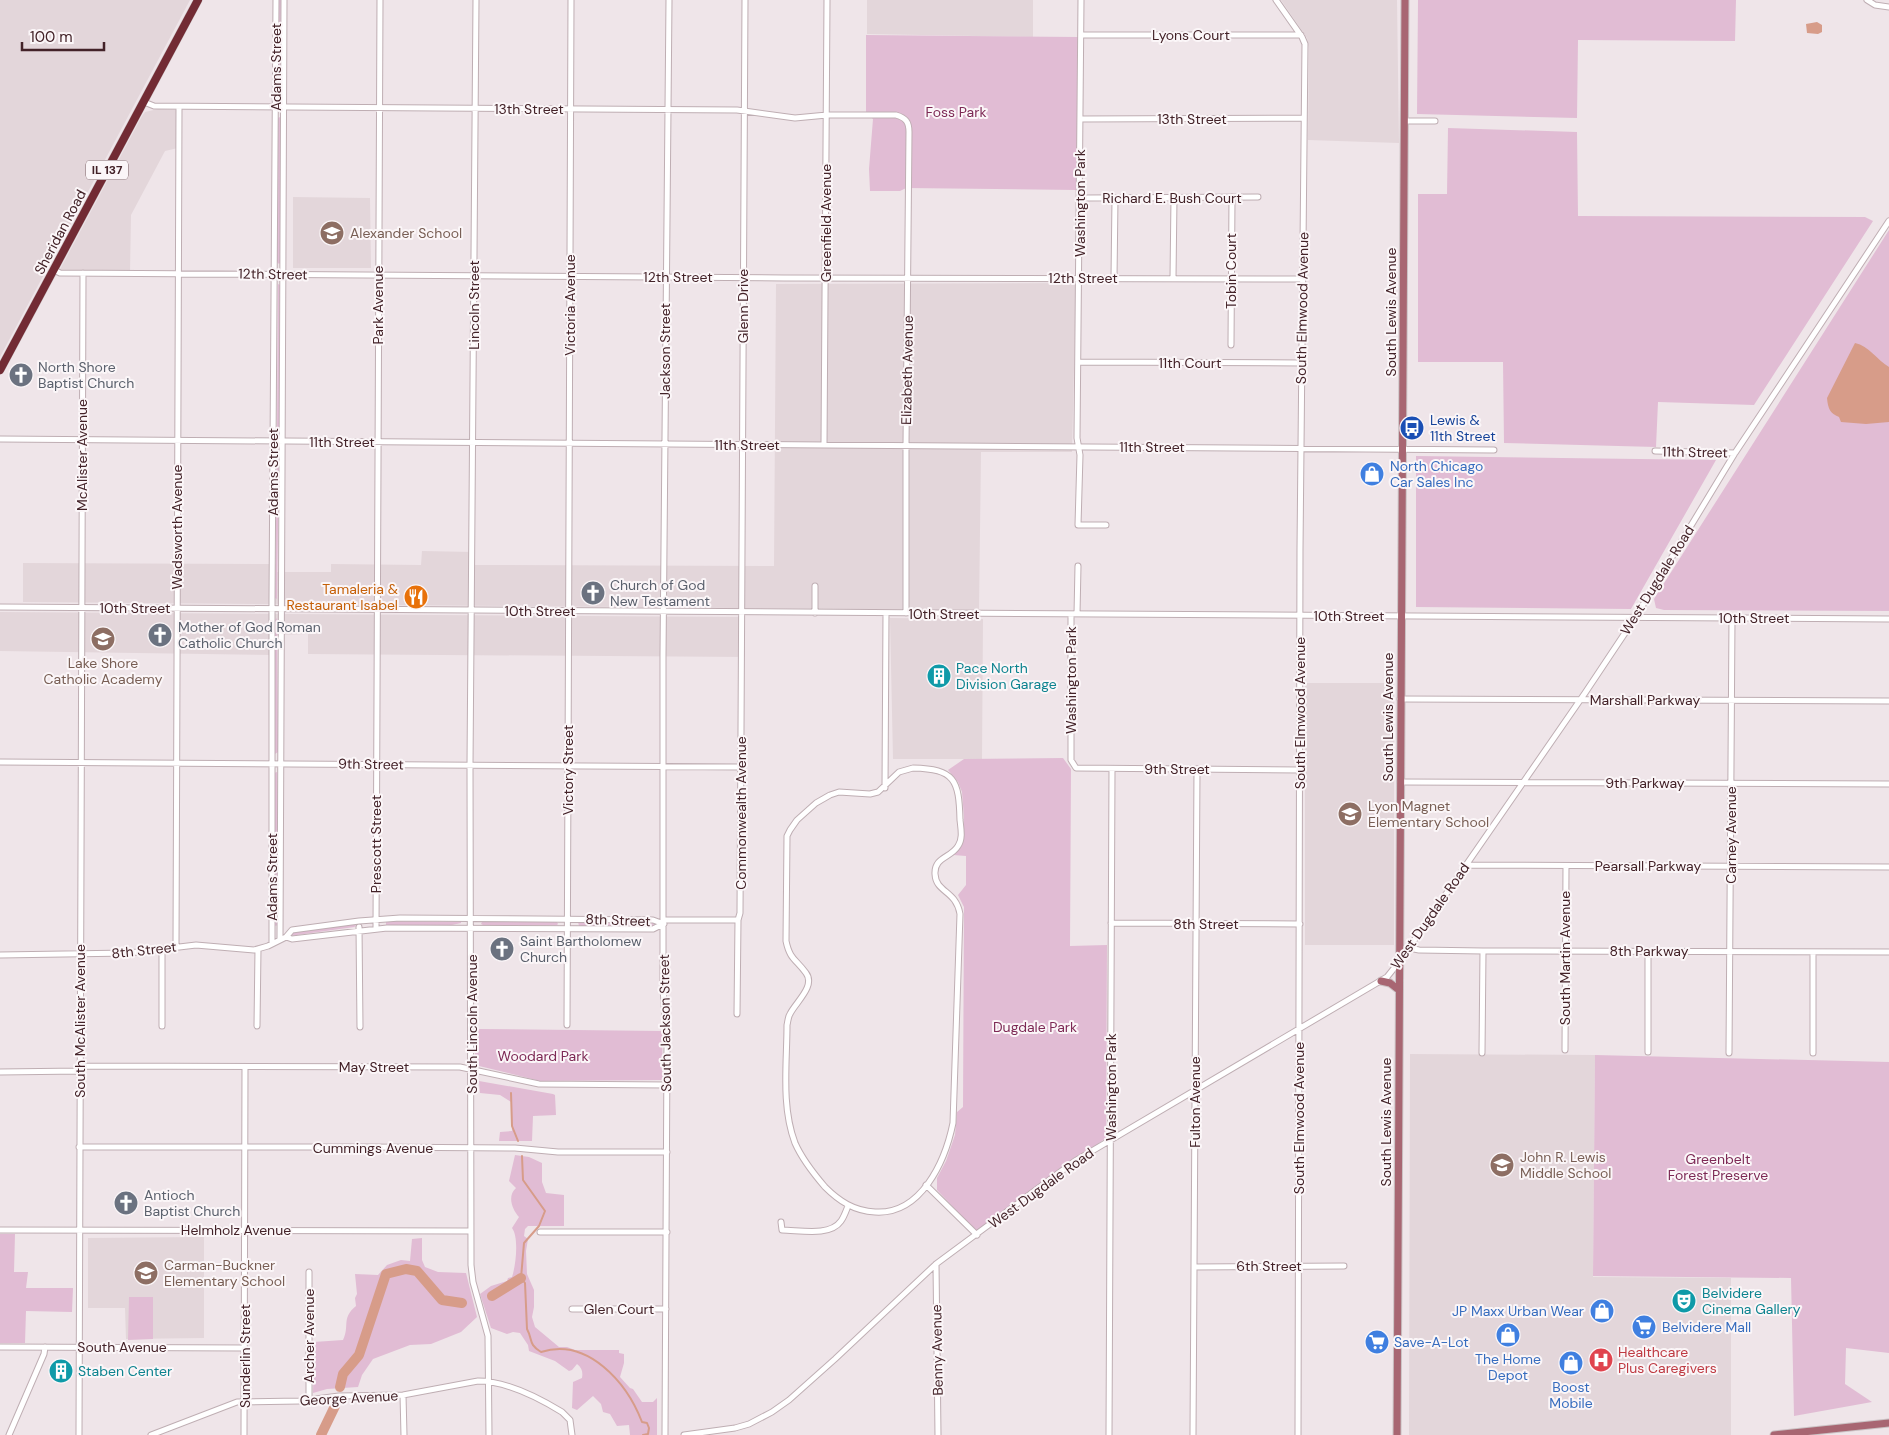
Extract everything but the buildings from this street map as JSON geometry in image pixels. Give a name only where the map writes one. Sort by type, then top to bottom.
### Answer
[{"type":"highway","name":"Sheridan Road","points":[[0,370],[198,0]]},
{"type":"main road","name":"South Lewis Avenue","points":[[1397,1435],[1405,0]]},
{"type":"main road","points":[[1382,980],[1399,990]]},
{"type":"main road","points":[[1774,1435],[1889,1423]]},
{"type":"street","name":"Adams Street","points":[[272,944],[276,0]]},
{"type":"street","name":"Adams Street","points":[[283,938],[281,609],[284,0]]},
{"type":"street","name":"Park Avenue","points":[[377,609],[380,0]]},
{"type":"street","name":"Lincoln Street","points":[[472,610],[476,0]]},
{"type":"street","name":"Victoria Avenue","points":[[568,611],[572,0]]},
{"type":"street","name":"Jackson Street","points":[[664,612],[669,0]]},
{"type":"street","name":"Glenn Drive","points":[[742,612],[746,0]]},
{"type":"street","name":"Greenfield Avenue","points":[[824,445],[827,0]]},
{"type":"street","name":"Washington Park","points":[[1081,0],[1078,362],[1080,455],[1078,525],[1106,525]]},
{"type":"street","name":"South Elmwood Avenue","points":[[1276,0],[1301,35],[1305,44],[1300,616],[1298,1435]]},
{"type":"street","points":[[1867,0],[1875,5],[1889,6]]},
{"type":"street","name":"Lyons Court","points":[[1081,35],[1301,35]]},
{"type":"street","name":"13th Street","points":[[144,102],[154,106],[179,107],[745,110],[781,117],[807,118],[827,115],[896,115],[906,119],[909,126]]},
{"type":"street","name":"Wadsworth Avenue","points":[[176,947],[179,107]]},
{"type":"street","name":"13th Street","points":[[1080,119],[1304,118]]},
{"type":"street","points":[[1404,121],[1436,121]]},
{"type":"street","name":"Elizabeth Avenue","points":[[906,613],[909,126]]},
{"type":"street","name":"Tobin Court","points":[[1231,345],[1232,197]]},
{"type":"street","name":"Richard E. Bush Court","points":[[1086,198],[1258,197]]},
{"type":"street","points":[[1173,278],[1174,198]]},
{"type":"street","points":[[1114,278],[1115,199]]},
{"type":"street","name":"West Dugdale Road","points":[[684,1435],[735,1428],[749,1424],[772,1412],[789,1400],[835,1359],[936,1264],[1075,1161],[1387,977],[1581,700],[1635,618],[1735,453],[1889,220]]},
{"type":"street","name":"12th Street","points":[[54,270],[60,273],[474,276],[1302,279]]},
{"type":"street","name":"McAlister Avenue","points":[[81,607],[83,273]]},
{"type":"street","name":"11th Court","points":[[1078,362],[1302,363]]},
{"type":"street","name":"11th Street","points":[[0,439],[1494,450]]},
{"type":"street","name":"11th Street","points":[[1655,451],[1735,453]]},
{"type":"street","name":"Washington Park","points":[[1072,746],[1074,614],[1078,566]]},
{"type":"street","points":[[815,586],[815,613]]},
{"type":"street","name":"10th Street","points":[[0,607],[1889,619]]},
{"type":"street","name":"South McAlister Avenue","points":[[79,1435],[81,607]]},
{"type":"street","name":"Prescott Street","points":[[376,928],[377,609]]},
{"type":"street","name":"South Lincoln Avenue","points":[[472,610],[470,765],[471,1273],[488,1336],[489,1435]]},
{"type":"street","name":"Victory Street","points":[[568,611],[568,1025]]},
{"type":"street","name":"South Jackson Street","points":[[664,612],[663,988],[667,1046],[665,1435]]},
{"type":"street","name":"Commonwealth Avenue","points":[[737,1014],[742,767],[742,612]]},
{"type":"street","points":[[885,788],[886,613]]},
{"type":"street","name":"Carney Avenue","points":[[1729,1053],[1732,618]]},
{"type":"street","name":"Marshall Parkway","points":[[1400,699],[1889,701]]},
{"type":"street","name":"9th Street","points":[[1072,746],[1072,760],[1076,768],[1300,770]]},
{"type":"street","name":"9th Street","points":[[0,762],[742,767]]},
{"type":"street","points":[[913,768],[934,768],[952,779],[960,796],[961,838],[953,852],[939,860],[935,866],[934,874],[939,887],[953,897],[958,904],[960,914],[953,1123],[950,1140],[943,1159],[926,1185],[908,1203],[888,1213],[858,1210],[848,1206],[830,1192],[803,1159],[791,1129],[786,1105],[787,1025],[789,1015],[807,988],[809,981],[808,974],[794,961],[788,952],[786,941],[787,836],[797,820],[816,802],[840,792],[870,794],[878,792],[885,788],[899,772],[913,768]]},
{"type":"street","name":"Washington Park","points":[[1109,1435],[1112,769]]},
{"type":"street","name":"Fulton Avenue","points":[[1193,1435],[1197,769]]},
{"type":"street","name":"9th Parkway","points":[[1400,782],[1889,784]]},
{"type":"street","name":"Pearsall Parkway","points":[[1466,865],[1889,867]]},
{"type":"street","name":"South Martin Avenue","points":[[1565,1050],[1566,866]]},
{"type":"street","name":"8th Street","points":[[0,955],[128,953],[196,945],[258,949],[283,938],[292,930],[376,919],[568,919],[653,920],[664,922],[738,920]]},
{"type":"street","points":[[359,921],[360,1027]]},
{"type":"street","name":"8th Street","points":[[283,938],[292,939],[376,928],[653,929],[664,922]]},
{"type":"street","name":"8th Street","points":[[1112,923],[1300,924]]},
{"type":"street","name":"8th Parkway","points":[[1409,948],[1419,950],[1483,951],[1889,952]]},
{"type":"street","points":[[162,949],[162,1026]]},
{"type":"street","points":[[258,949],[258,1026]]},
{"type":"street","points":[[1482,1053],[1483,951]]},
{"type":"street","points":[[1648,951],[1648,1052]]},
{"type":"street","points":[[1813,952],[1813,1053]]},
{"type":"street","name":"May Street","points":[[0,1072],[245,1067],[460,1067],[539,1084],[667,1085]]},
{"type":"street","name":"Sunderlin Street","points":[[244,1435],[245,1067]]},
{"type":"street","name":"Cummings Avenue","points":[[79,1147],[472,1148],[528,1149],[558,1152],[667,1152]]},
{"type":"street","points":[[926,1185],[977,1235]]},
{"type":"street","points":[[781,1222],[782,1230],[823,1231],[832,1228],[840,1222],[848,1206]]},
{"type":"street","name":"Helmholz Avenue","points":[[0,1230],[471,1231]]},
{"type":"street","points":[[540,1232],[667,1232]]},
{"type":"street","name":"Benny Avenue","points":[[936,1264],[938,1435]]},
{"type":"street","name":"6th Street","points":[[1194,1267],[1344,1266]]},
{"type":"street","name":"Archer Avenue","points":[[309,1272],[309,1399]]},
{"type":"street","name":"Glen Court","points":[[572,1309],[666,1309]]},
{"type":"street","name":"South Avenue","points":[[0,1347],[245,1348]]},
{"type":"street","points":[[9,1435],[44,1354],[45,1347]]},
{"type":"street","name":"George Avenue","points":[[151,1435],[234,1403],[244,1401],[403,1394],[478,1381],[489,1381],[502,1383],[562,1412],[570,1420],[572,1435]]},
{"type":"street","points":[[403,1394],[404,1435]]},
{"type":"shaded area","points":[[0,0],[190,0],[0,357]]},
{"type":"shaded area","points":[[867,0],[1033,0],[1033,37],[867,34]]},
{"type":"shaded area","points":[[1281,0],[1397,0],[1399,143],[1308,140],[1309,48],[1307,38]]},
{"type":"shaded area","points":[[1817,22],[1822,25],[1822,32],[1818,34],[1807,33],[1806,24]]},
{"type":"shaded area","points":[[158,109],[180,110],[178,148],[165,151],[131,215],[130,273],[58,273],[142,116],[145,112]]},
{"type":"shaded area","name":"Alexander School","points":[[293,197],[370,198],[371,268],[293,268]]},
{"type":"shaded area","points":[[1076,283],[1072,452],[981,452],[979,610],[23,602],[23,563],[277,564],[277,572],[331,572],[331,564],[421,565],[422,551],[473,552],[474,565],[774,566],[776,284]]},
{"type":"shaded area","points":[[1855,343],[1865,347],[1889,367],[1889,422],[1866,424],[1841,422],[1839,417],[1833,414],[1829,408],[1827,398]]},
{"type":"shaded area","points":[[0,612],[745,617],[745,657],[308,654],[308,634],[276,635],[276,655],[0,651]]},
{"type":"shaded area","points":[[890,618],[983,619],[982,759],[893,759]]},
{"type":"shaded area","name":"Lyon Magnet Elementary School","points":[[1305,683],[1394,683],[1394,945],[1305,945]]},
{"type":"shaded area","points":[[1410,1054],[1595,1055],[1593,1277],[1731,1278],[1731,1435],[1409,1435]]},
{"type":"shaded area","name":"Carman-Buckner Elementary School","points":[[204,1237],[204,1338],[126,1339],[125,1308],[88,1308],[88,1238]]},
{"type":"green space","points":[[279,0],[281,0],[280,97],[279,96]]},
{"type":"green space","points":[[1418,0],[1736,0],[1735,41],[1578,40],[1577,118],[1417,114]]},
{"type":"green space","name":"Foss Park","points":[[866,35],[1078,37],[1077,190],[906,188],[900,191],[870,191],[869,169],[873,119],[866,113]]},
{"type":"green space","points":[[280,117],[279,264],[277,262],[278,118]]},
{"type":"green space","points":[[1448,128],[1577,132],[1578,216],[1865,217],[1873,221],[1754,405],[1658,402],[1656,447],[1504,443],[1503,362],[1418,362],[1418,194],[1447,194]]},
{"type":"green space","points":[[1889,230],[1889,611],[1664,610],[1656,608],[1654,599]]},
{"type":"green space","points":[[278,284],[280,285],[279,431],[277,432]]},
{"type":"green space","points":[[277,451],[279,452],[277,599],[275,598]]},
{"type":"green space","points":[[1416,456],[1716,460],[1631,609],[1416,607]]},
{"type":"green space","points":[[277,618],[278,752],[275,754],[275,620]]},
{"type":"green space","name":"Dugdale Park","points":[[1063,758],[1071,769],[1070,946],[1107,945],[1106,1138],[977,1232],[937,1190],[937,1178],[946,1161],[955,1135],[957,1112],[963,1107],[964,907],[958,895],[966,885],[966,856],[953,855],[964,837],[964,817],[962,792],[958,782],[948,770],[964,759]]},
{"type":"green space","points":[[277,772],[278,924],[276,926],[274,925],[274,773]]},
{"type":"green space","points":[[386,922],[461,923],[452,925],[386,925]]},
{"type":"green space","points":[[482,922],[557,922],[558,924],[483,925],[481,924]]},
{"type":"green space","points":[[578,922],[654,924],[653,926],[579,926]]},
{"type":"green space","points":[[354,924],[356,926],[354,927],[290,936],[290,932]]},
{"type":"green space","name":"Woodard Park","points":[[475,1029],[662,1031],[663,1080],[540,1081],[475,1065]]},
{"type":"green space","name":"Greenbelt Forest Preserve","points":[[1595,1055],[1889,1062],[1889,1353],[1846,1348],[1845,1384],[1872,1402],[1794,1416],[1791,1278],[1593,1276]]},
{"type":"green space","points":[[479,1081],[553,1094],[555,1095],[556,1115],[533,1116],[532,1141],[499,1141],[500,1132],[512,1131],[511,1102],[500,1095],[480,1093]]},
{"type":"green space","points":[[515,1155],[529,1157],[542,1163],[542,1182],[546,1193],[564,1195],[564,1226],[528,1226],[525,1229],[524,1236],[528,1239],[526,1251],[527,1274],[534,1290],[532,1317],[535,1327],[559,1347],[575,1350],[619,1350],[619,1353],[624,1354],[624,1363],[620,1377],[633,1389],[642,1402],[653,1402],[657,1398],[657,1435],[630,1435],[629,1425],[617,1426],[610,1414],[603,1412],[601,1404],[593,1396],[577,1410],[572,1408],[573,1382],[582,1378],[582,1370],[577,1364],[569,1371],[555,1361],[529,1351],[528,1345],[520,1333],[513,1332],[507,1334],[491,1328],[480,1294],[491,1286],[507,1281],[508,1278],[512,1277],[516,1259],[516,1238],[512,1228],[519,1217],[514,1210],[511,1199],[516,1188],[509,1181]]},
{"type":"green space","points":[[0,1234],[15,1234],[14,1272],[28,1272],[26,1288],[73,1288],[72,1312],[26,1311],[25,1343],[0,1343]]},
{"type":"green space","points":[[422,1238],[422,1260],[425,1267],[438,1272],[466,1273],[477,1317],[461,1332],[431,1344],[410,1345],[373,1359],[362,1375],[358,1387],[327,1389],[313,1393],[314,1342],[343,1340],[347,1318],[351,1310],[356,1306],[355,1274],[378,1275],[387,1265],[401,1260],[410,1261],[412,1239]]},
{"type":"green space","points":[[129,1297],[153,1297],[153,1339],[128,1340]]},
{"type":"waterway","points":[[511,1093],[512,1126],[518,1141]]},
{"type":"waterway","points":[[522,1156],[523,1180],[545,1211],[539,1226],[524,1243],[521,1278],[525,1283],[527,1329],[532,1344],[541,1352],[558,1349],[574,1351],[590,1357],[604,1367],[626,1392],[642,1422],[647,1423],[649,1428],[648,1434],[643,1435]]},
{"type":"waterway","points":[[340,1387],[343,1374],[359,1355],[386,1274],[406,1269],[417,1271],[442,1300],[462,1303]]},
{"type":"waterway","points":[[492,1296],[521,1278]]},
{"type":"waterway","points":[[321,1435],[335,1406]]},
{"type":"place","name":"Alexander School","points":[[332,233]]},
{"type":"place","name":"North Shore Baptist Church","points":[[21,375]]},
{"type":"place","name":"Lewis & 11th Street","points":[[1412,428]]},
{"type":"place","name":"North Chicago Car Sales Inc","points":[[1372,474]]},
{"type":"place","name":"Church of God New Testament","points":[[593,593]]},
{"type":"place","name":"Tamaleria & Restaurant Isabel","points":[[416,597]]},
{"type":"place","name":"Mother of God Roman Catholic Church","points":[[160,635]]},
{"type":"place","name":"Lake Shore Catholic Academy","points":[[103,639]]},
{"type":"place","name":"Pace North Division Garage","points":[[939,676]]},
{"type":"place","name":"Lyon Magnet Elementary School","points":[[1350,814]]},
{"type":"place","name":"Saint Bartholomew Church","points":[[502,949]]},
{"type":"place","name":"John R. Lewis Middle School","points":[[1502,1165]]},
{"type":"place","name":"Antioch Baptist Church","points":[[126,1203]]},
{"type":"place","name":"Carman-Buckner Elementary School","points":[[146,1273]]},
{"type":"place","name":"Belvidere Cinema Gallery","points":[[1684,1301]]},
{"type":"place","name":"JP Maxx Urban Wear","points":[[1602,1311]]},
{"type":"place","name":"Belvidere Mall","points":[[1644,1327]]},
{"type":"place","name":"The Home Depot","points":[[1508,1335]]},
{"type":"place","name":"Save-A-Lot","points":[[1377,1342]]},
{"type":"place","name":"Healthcare Plus Caregivers","points":[[1601,1360]]},
{"type":"place","name":"Boost Mobile","points":[[1571,1363]]},
{"type":"place","name":"Staben Center","points":[[61,1371]]}]
